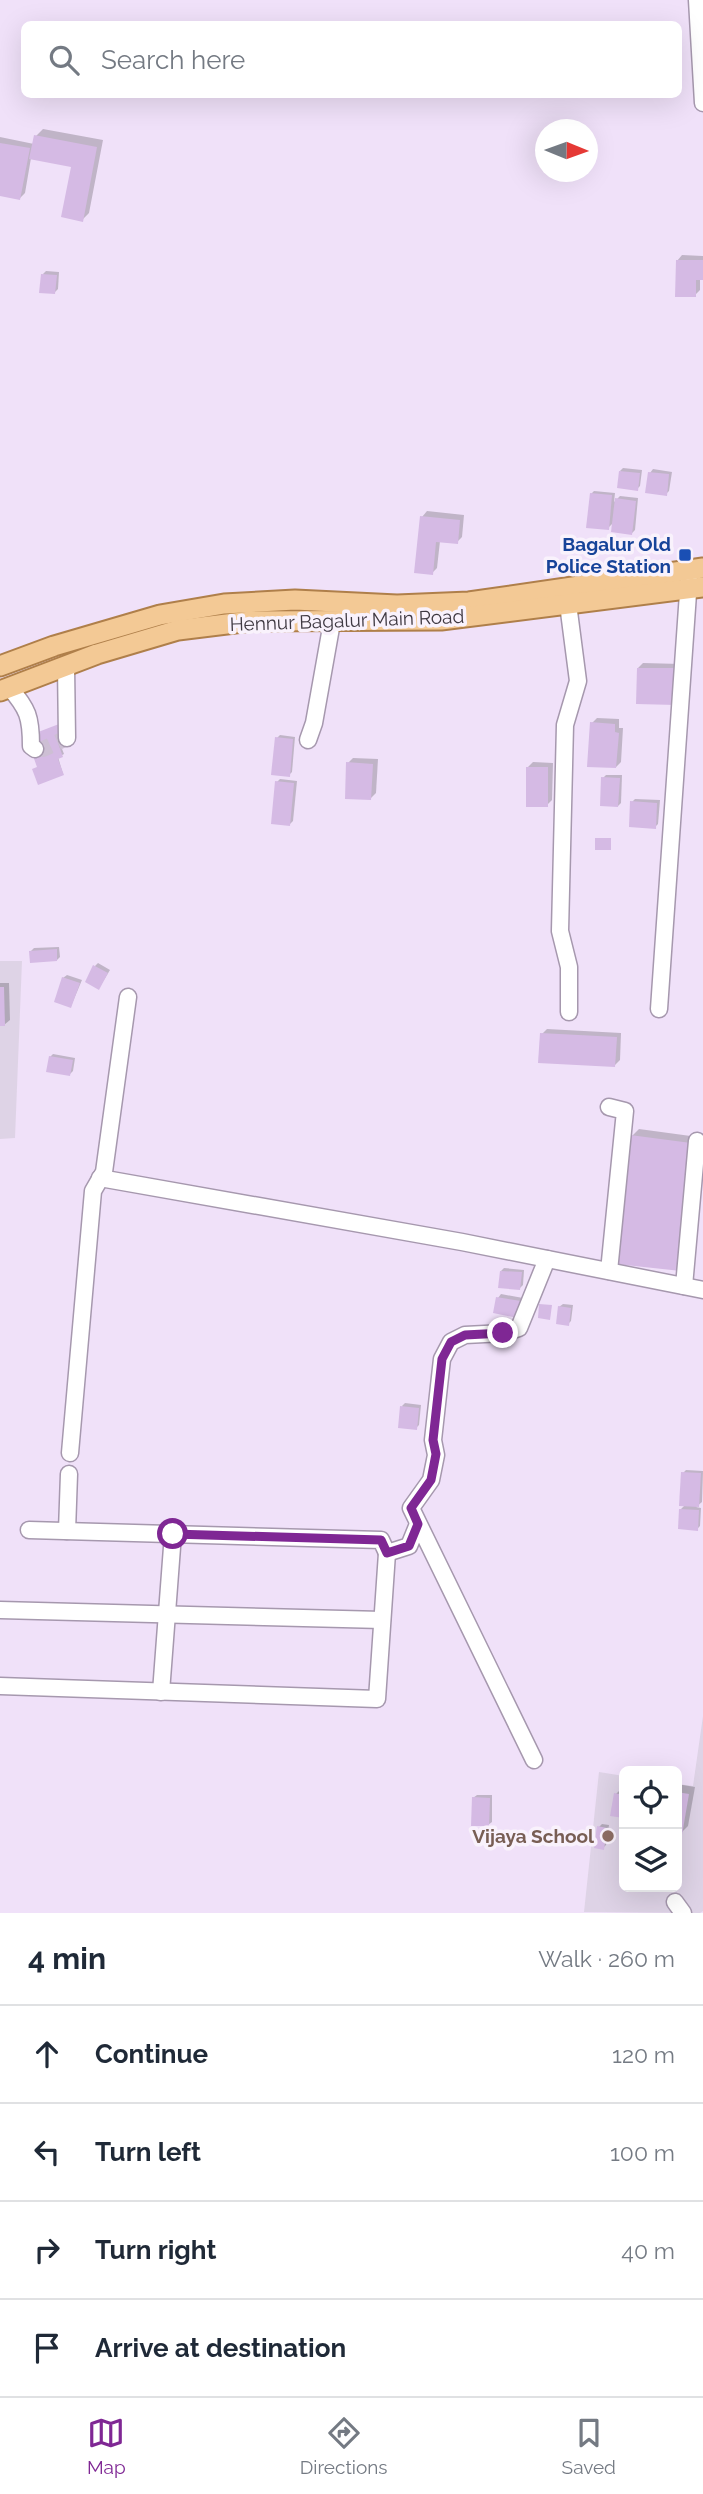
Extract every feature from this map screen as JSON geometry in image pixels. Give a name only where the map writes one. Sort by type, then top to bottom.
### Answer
[{"type":"main road","name":"Hennur Bagalur Main Road","points":[[4,689],[178,630],[251,621],[441,620],[568,604],[696,578]]},
{"type":"main road","name":"Hennur Bagalur Main Road","points":[[0,666],[54,646],[160,615],[224,604],[295,600],[397,605],[469,602],[696,578]]},
{"type":"street","points":[[697,0],[703,103]]},
{"type":"street","points":[[659,1009],[696,578]]},
{"type":"street","points":[[568,604],[578,681],[565,725],[559,930],[569,967],[569,1012]]},
{"type":"street","points":[[308,740],[314,723],[332,622]]},
{"type":"street","points":[[66,666],[67,738]]},
{"type":"street","points":[[4,689],[29,712],[32,726],[31,746],[35,750]]},
{"type":"street","points":[[70,1453],[93,1191],[104,1172],[128,997]]},
{"type":"street","points":[[609,1107],[625,1110],[609,1271]]},
{"type":"street","points":[[684,1286],[697,1141]]},
{"type":"street","points":[[100,1178],[703,1290]]},
{"type":"street","points":[[534,1760],[411,1508],[431,1480],[436,1454],[433,1440],[442,1359],[451,1342],[465,1335],[503,1333],[519,1328],[547,1259]]},
{"type":"street","points":[[67,1531],[69,1474]]},
{"type":"street","points":[[387,1553],[409,1546],[418,1524]]},
{"type":"street","points":[[0,1686],[377,1699],[387,1553],[381,1540],[29,1530]]},
{"type":"street","points":[[161,1692],[169,1615],[173,1534]]},
{"type":"street","points":[[0,1610],[382,1620]]},
{"type":"shaded area","points":[[0,961],[22,961],[15,1138],[0,1139]]},
{"type":"shaded area","name":"Vijaya School","points":[[703,1716],[703,1911],[584,1912],[599,1772],[619,1775],[619,1892],[682,1892],[682,1785],[693,1786]]},
{"type":"building","points":[[34,135],[97,147],[83,222],[61,217],[71,167],[29,159]]},
{"type":"building","points":[[0,143],[30,148],[20,200],[0,196]]},
{"type":"building","points":[[676,260],[703,260],[703,280],[696,280],[696,297],[675,297]]},
{"type":"building","points":[[41,274],[57,275],[55,294],[39,293]]},
{"type":"building","points":[[619,471],[640,473],[638,491],[617,488]]},
{"type":"building","points":[[648,472],[669,474],[667,496],[645,493]]},
{"type":"building","points":[[590,493],[612,495],[609,530],[586,528]]},
{"type":"building","points":[[615,498],[636,501],[632,535],[611,532]]},
{"type":"building","points":[[420,516],[460,520],[458,544],[436,542],[433,575],[414,573]]},
{"type":"building","points":[[637,668],[677,668],[676,705],[636,704]]},
{"type":"building","points":[[590,722],[615,724],[615,732],[619,733],[616,768],[587,767]]},
{"type":"building","points":[[59,724],[65,741],[58,743],[63,757],[58,759],[64,775],[38,785],[32,769],[37,767],[32,753],[33,734]]},
{"type":"building","points":[[275,737],[293,739],[290,777],[271,775]]},
{"type":"building","points":[[346,762],[373,764],[371,800],[345,799]]},
{"type":"building","points":[[526,767],[548,767],[548,807],[526,807]]},
{"type":"building","points":[[601,777],[620,778],[618,807],[600,806]]},
{"type":"building","points":[[275,781],[294,783],[290,826],[271,824]]},
{"type":"building","points":[[630,801],[657,803],[656,829],[629,827]]},
{"type":"building","points":[[595,838],[611,838],[611,850],[595,850]]},
{"type":"building","points":[[57,949],[57,961],[30,963],[29,951]]},
{"type":"building","points":[[93,965],[108,973],[99,990],[85,982]]},
{"type":"building","points":[[62,977],[80,983],[71,1008],[54,1002]]},
{"type":"building","points":[[0,987],[4,987],[5,1026],[0,1026]]},
{"type":"building","points":[[540,1033],[617,1037],[615,1067],[538,1063]]},
{"type":"building","points":[[49,1056],[73,1060],[70,1076],[46,1072]]},
{"type":"building","points":[[630,1135],[691,1143],[681,1271],[616,1264]]},
{"type":"building","points":[[500,1271],[522,1272],[520,1290],[498,1288]]},
{"type":"building","points":[[496,1297],[521,1301],[518,1318],[493,1313]]},
{"type":"building","points":[[539,1304],[552,1305],[550,1320],[538,1318]]},
{"type":"building","points":[[558,1306],[571,1308],[569,1326],[556,1324]]},
{"type":"building","points":[[400,1406],[419,1408],[417,1430],[398,1428]]},
{"type":"building","points":[[681,1472],[701,1473],[699,1507],[679,1506]]},
{"type":"building","points":[[679,1509],[699,1510],[698,1531],[678,1529]]},
{"type":"building","points":[[614,1793],[619,1794],[619,1817],[610,1816]]},
{"type":"building","points":[[682,1793],[689,1794],[682,1835]]},
{"type":"building","points":[[472,1797],[490,1798],[489,1826],[471,1826]]},
{"type":"building","points":[[597,1826],[607,1828],[604,1850],[594,1848]]},
{"type":"tunnel","points":[[35,749],[43,749],[67,738]]},
{"type":"place","name":"Bagalur Old Police Station","points":[[685,555]]},
{"type":"place","name":"Vijaya School","points":[[608,1836]]},
{"type":"route","points":[[173,1534],[381,1540],[387,1553],[409,1546],[418,1524],[411,1508],[431,1480],[436,1454],[433,1440],[442,1359],[451,1342],[465,1335],[503,1333]]}]
